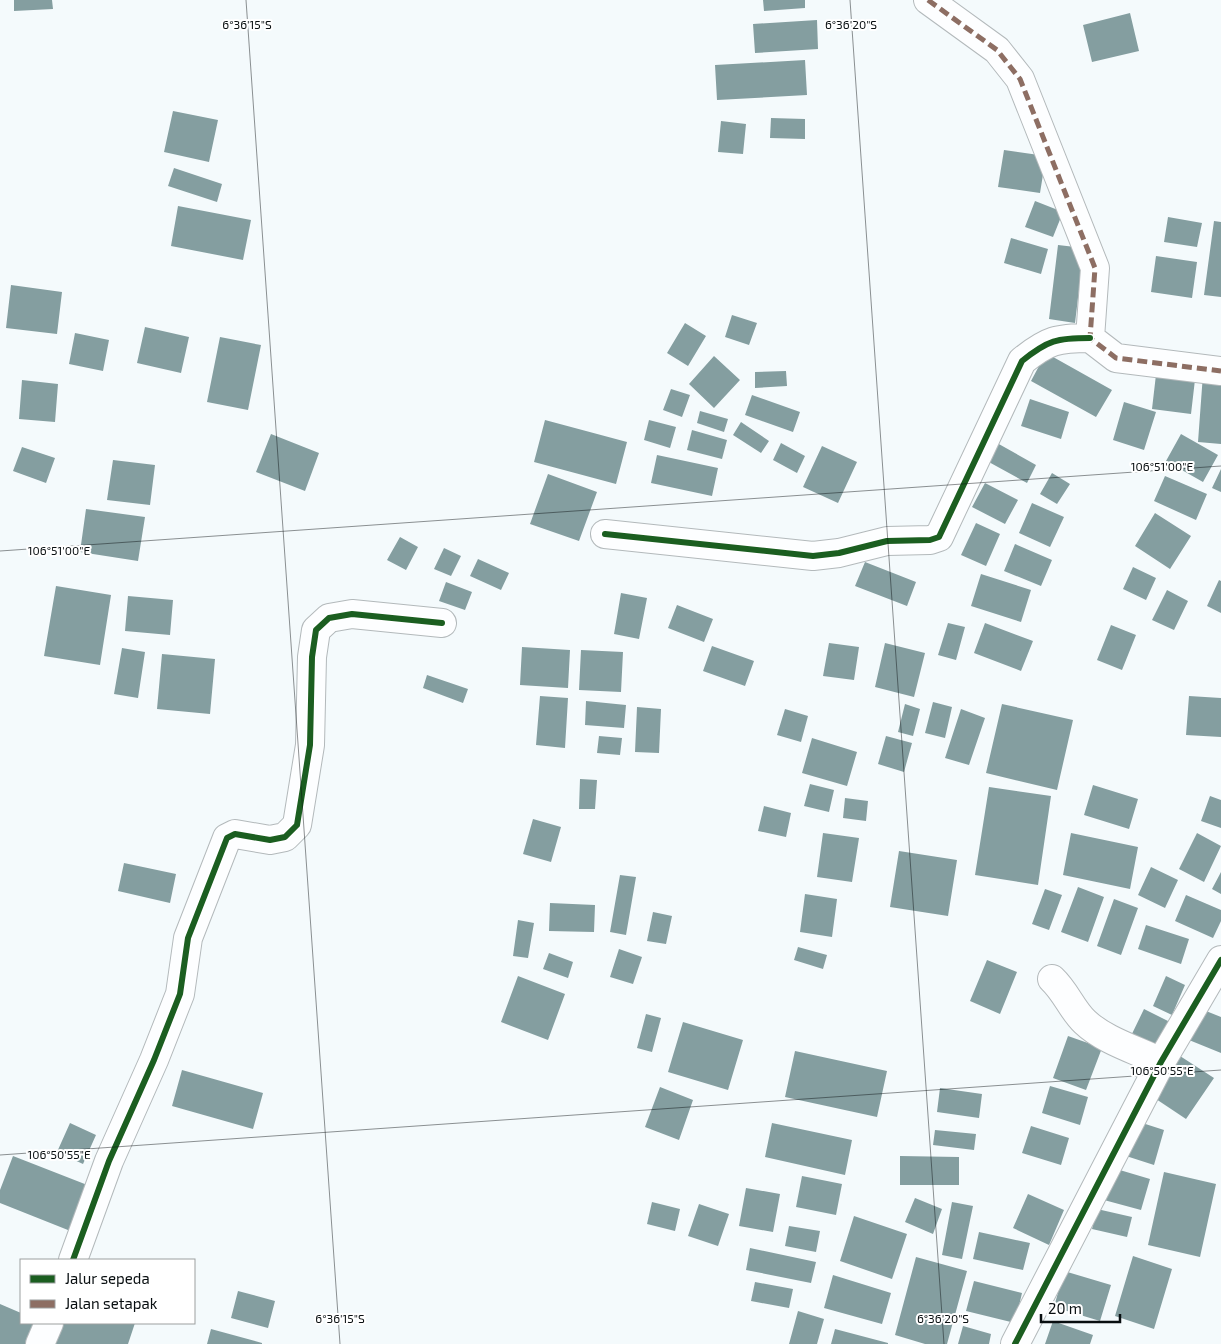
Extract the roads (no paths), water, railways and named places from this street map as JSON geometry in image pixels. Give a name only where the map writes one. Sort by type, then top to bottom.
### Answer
[{"type":"street","points":[[928,0],[997,50],[1020,79],[1095,268],[1090,338]]},
{"type":"street","points":[[605,534],[813,556],[839,553],[887,541],[930,540],[939,537],[1022,361],[1038,348],[1059,338],[1090,338],[1116,358],[1221,370]]},
{"type":"street","points":[[74,1259],[109,1161],[154,1060],[180,994],[188,938],[226,838],[235,834],[270,840],[285,837],[297,825],[310,745],[312,657],[316,630],[329,618],[352,614],[442,623]]},
{"type":"street","points":[[1015,1344],[1161,1062],[1221,960]]},
{"type":"street","points":[[1052,979],[1061,988],[1084,1021],[1095,1030],[1161,1062]]},
{"type":"street","points":[[40,1344],[49,1324]]}]
